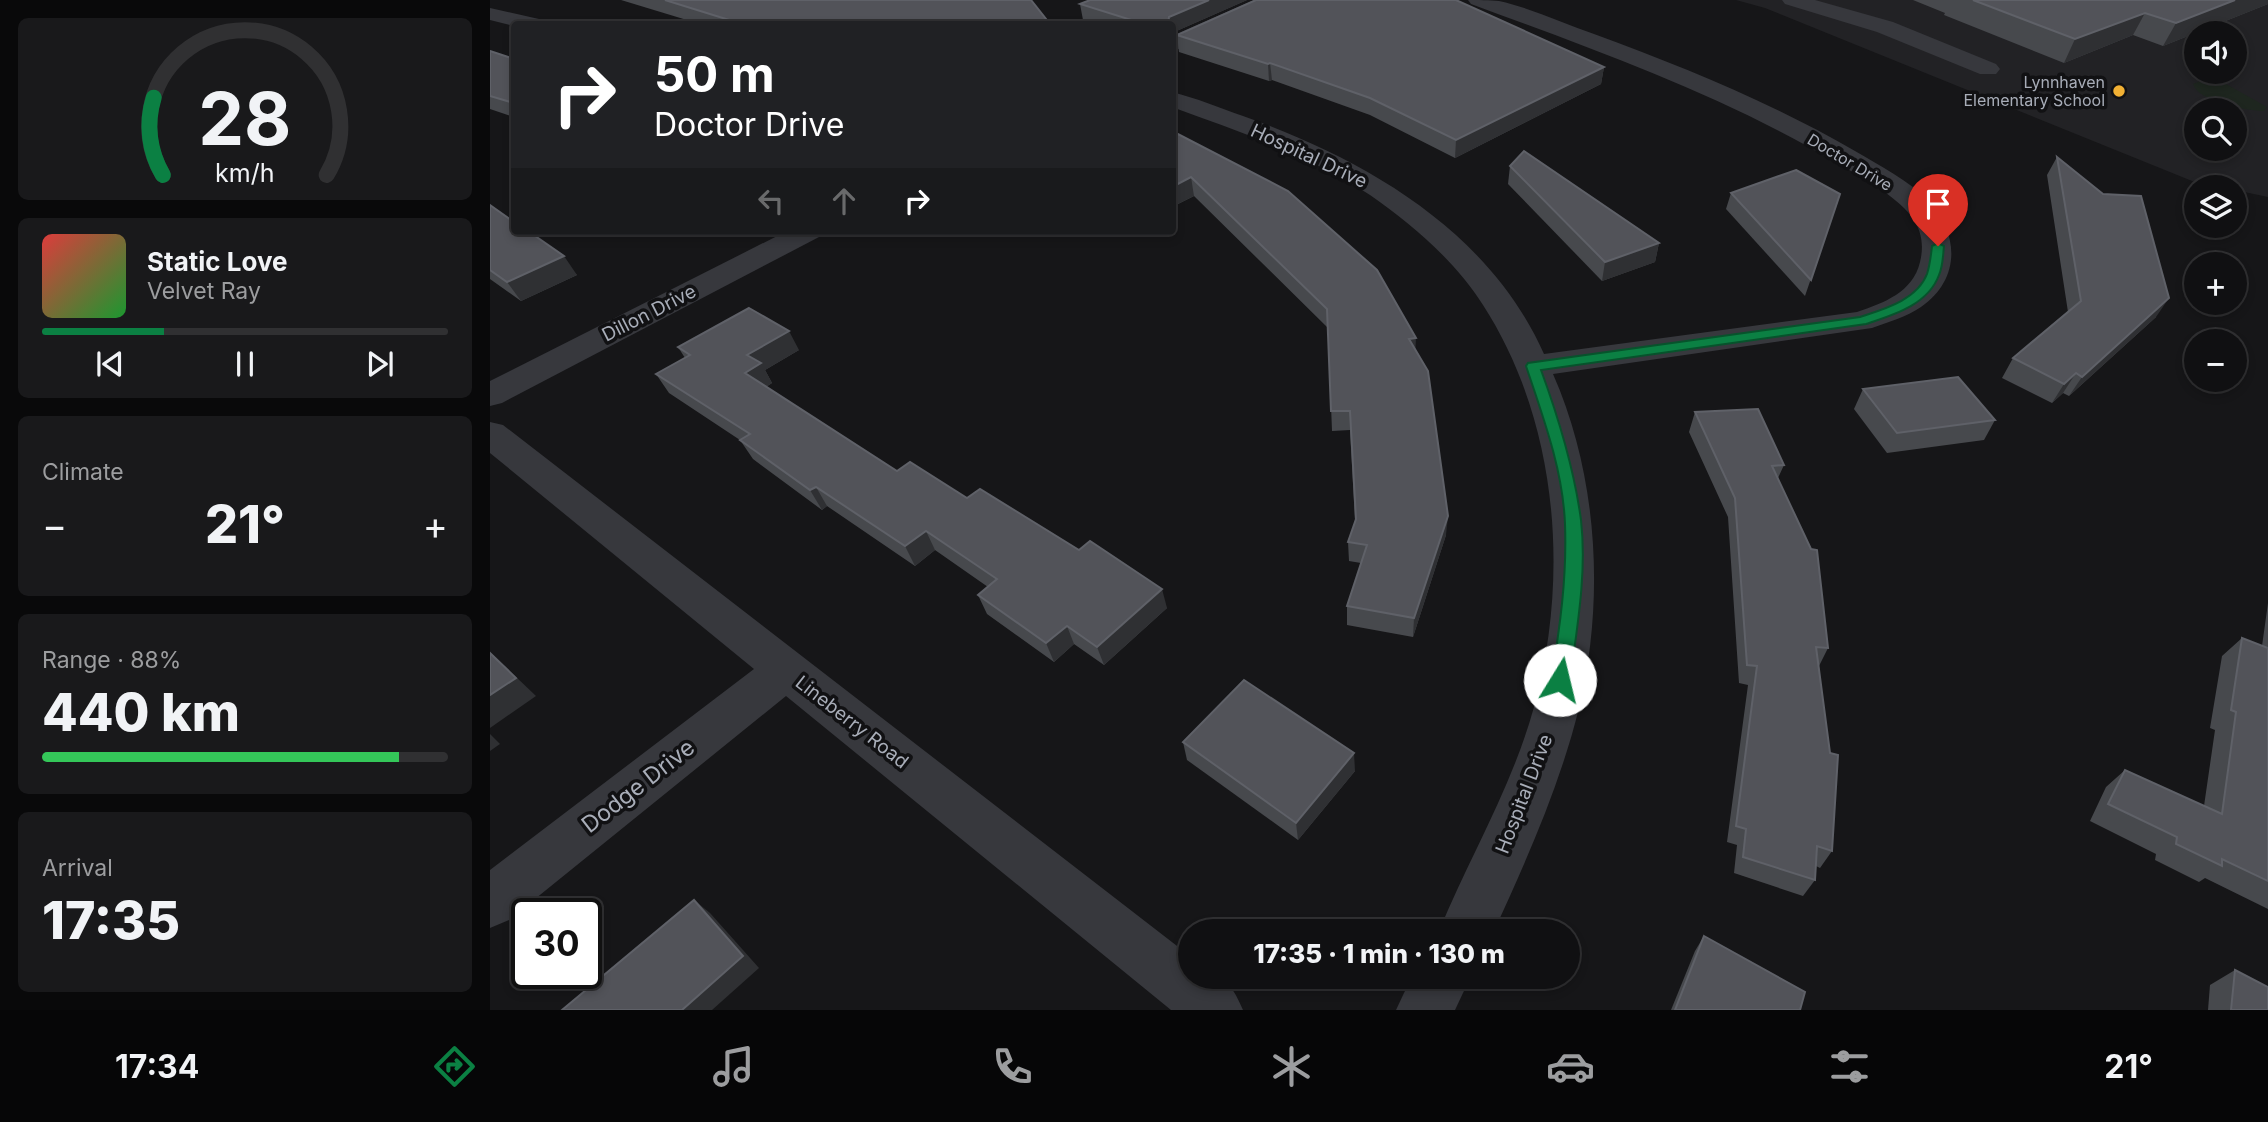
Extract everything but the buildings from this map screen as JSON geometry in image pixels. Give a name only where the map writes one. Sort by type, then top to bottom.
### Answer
[{"type":"street","points":[[1176,43],[1271,0]]},
{"type":"street","name":"Doctor Drive","points":[[1478,0],[1637,57],[1700,83],[1840,153],[1912,201],[1932,225],[1938,246],[1933,275],[1919,294],[1895,310],[1861,321],[1533,366]]},
{"type":"street","points":[[1792,0],[1885,27],[1988,69]]},
{"type":"street","points":[[490,14],[519,21]]},
{"type":"street","name":"Hospital Drive","points":[[1176,100],[1286,140],[1339,165],[1425,223],[1465,261],[1499,304],[1533,366],[1559,440],[1573,522],[1572,607],[1557,705],[1521,815],[1472,919]]},
{"type":"street","name":"Dillon Drive","points":[[490,395],[801,235]]},
{"type":"street","name":"Lineberry Road","points":[[490,434],[1215,1010]]},
{"type":"street","name":"Dodge Drive","points":[[490,902],[786,670]]},
{"type":"street","points":[[1424,1010],[1436,989]]},
{"type":"shaded area","name":"Lynnhaven Elementary School","points":[[1736,0],[2268,0],[2268,197],[2247,193],[2247,175],[2184,175],[2184,178],[1765,8]]},
{"type":"shaded area","points":[[2193,84],[2226,84],[2267,107],[2264,111],[2247,109],[2247,98],[2208,98]]},
{"type":"place","name":"Lynnhaven Elementary School","points":[[2119,91]]},
{"type":"route","points":[[1560,680],[1572,607],[1573,522],[1559,440],[1533,366],[1861,321],[1895,310],[1919,294],[1933,275],[1938,246]]}]
